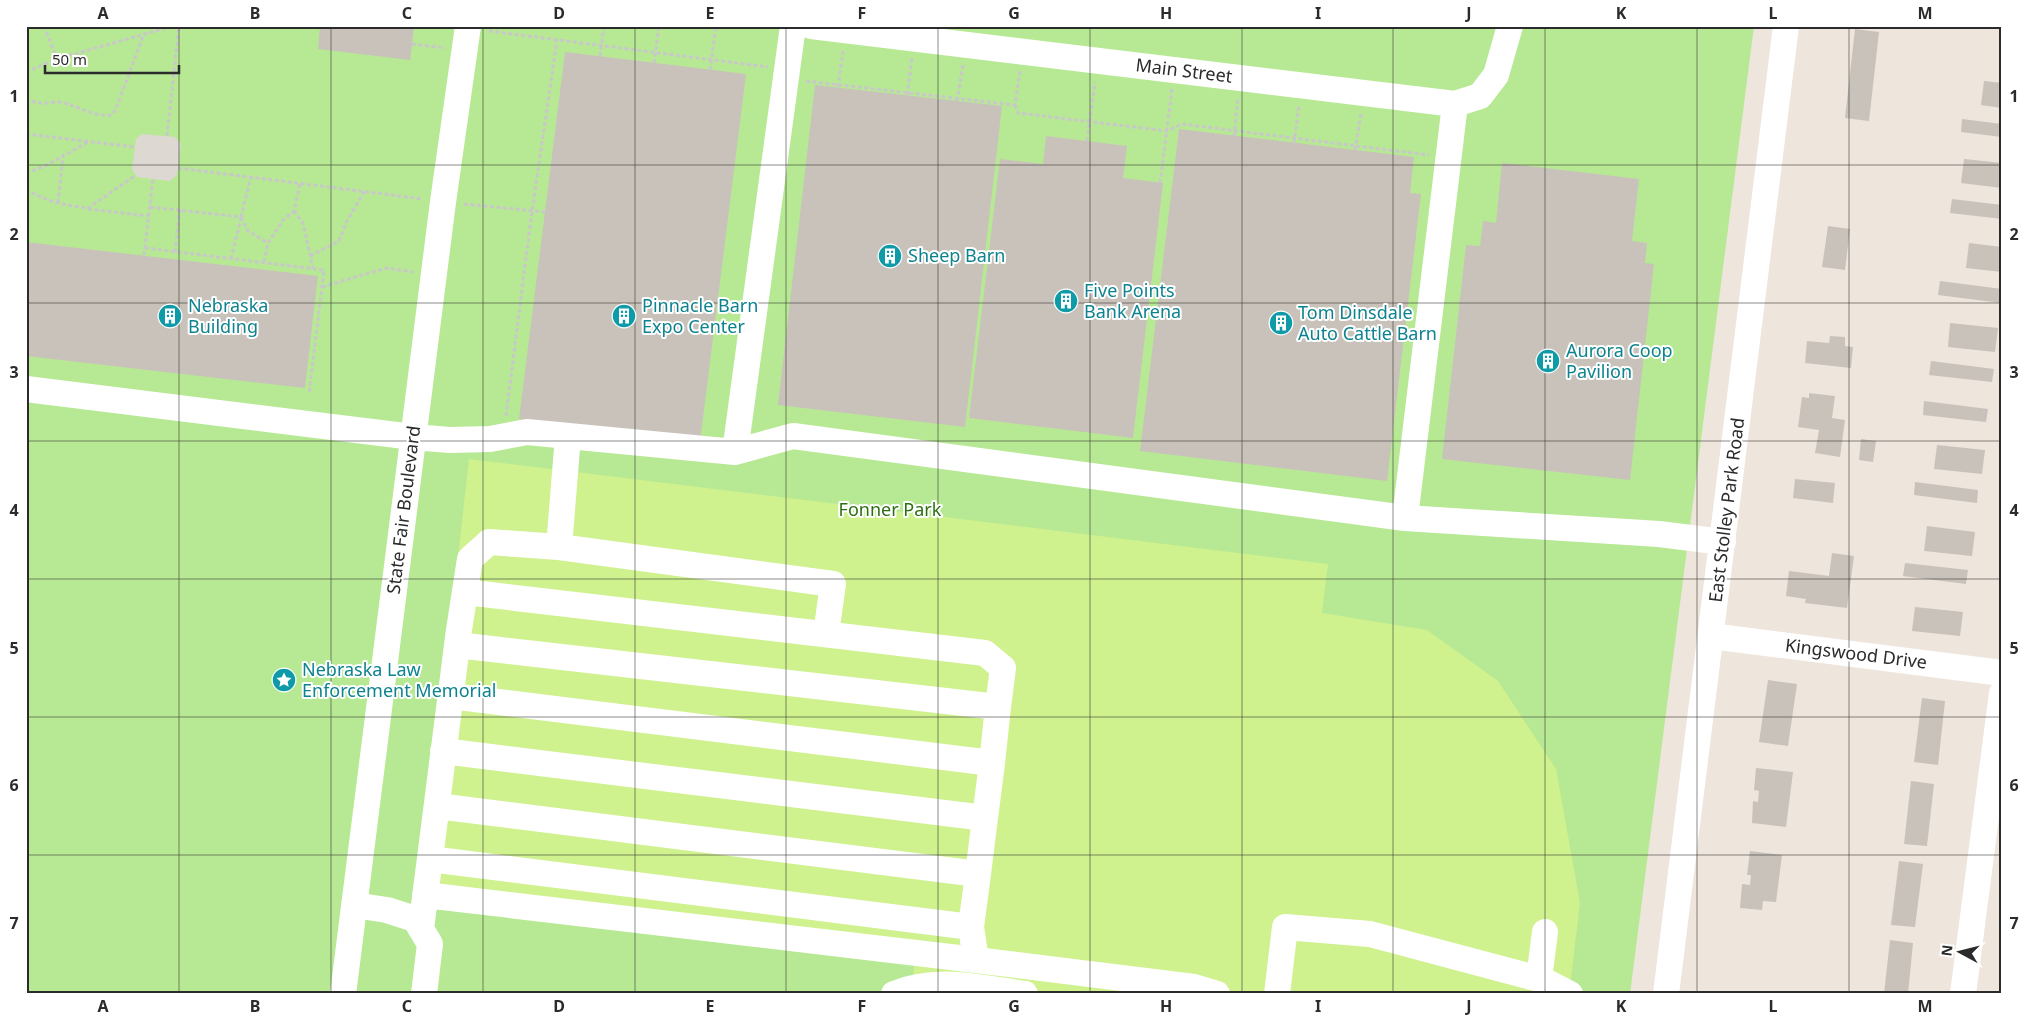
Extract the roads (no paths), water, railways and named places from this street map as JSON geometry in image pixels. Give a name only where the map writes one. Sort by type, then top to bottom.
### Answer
[{"type":"street","points":[[735,452],[792,26]]},
{"type":"street","name":"Main Street","points":[[811,26],[915,39],[952,38],[1023,52],[1455,104],[1480,96],[1496,75],[1510,26]]},
{"type":"street","name":"East Stolley Park Road","points":[[1666,994],[1786,26]]},
{"type":"street","name":"State Fair Boulevard","points":[[343,994],[443,202],[467,35]]},
{"type":"street","points":[[1405,518],[1455,104]]},
{"type":"street","points":[[26,389],[450,440],[490,439],[527,432],[735,452],[793,436],[1405,518],[1659,534],[1723,542]]},
{"type":"street","points":[[559,547],[568,436]]},
{"type":"street","points":[[421,929],[450,696],[470,559],[489,542],[559,547],[833,584],[826,634]]},
{"type":"street","points":[[465,592],[986,653],[1003,668],[971,927],[976,960]]},
{"type":"street","name":"Kingswood Drive","points":[[1711,636],[2002,672]]},
{"type":"street","points":[[457,646],[998,707]]},
{"type":"street","points":[[1963,994],[2002,693]]},
{"type":"street","points":[[450,696],[992,764]]},
{"type":"street","points":[[443,752],[985,818]]},
{"type":"street","points":[[437,806],[978,874]]},
{"type":"street","points":[[430,859],[971,927]]},
{"type":"street","points":[[425,895],[1194,987],[1217,994]]},
{"type":"street","points":[[354,905],[387,910],[415,919],[430,944],[424,994]]},
{"type":"street","points":[[1277,994],[1285,927],[1370,934],[1539,979],[1570,994]]},
{"type":"street","points":[[1539,979],[1545,932]]},
{"type":"street","points":[[894,994],[927,984],[951,984],[1025,994]]},
{"type":"place","name":"Sheep Barn","points":[[890,256]]},
{"type":"place","name":"Five Points Bank Arena","points":[[1066,301]]},
{"type":"place","name":"Nebraska Building","points":[[170,316]]},
{"type":"place","name":"Pinnacle Barn Expo Center","points":[[624,316]]},
{"type":"place","name":"Tom Dinsdale Auto Cattle Barn","points":[[1281,323]]},
{"type":"place","name":"Aurora Coop Pavilion","points":[[1548,361]]},
{"type":"place","name":"Nebraska Law Enforcement Memorial","points":[[284,680]]},
{"type":"park label","name":"Fonner Park","points":[[890,510]]}]
